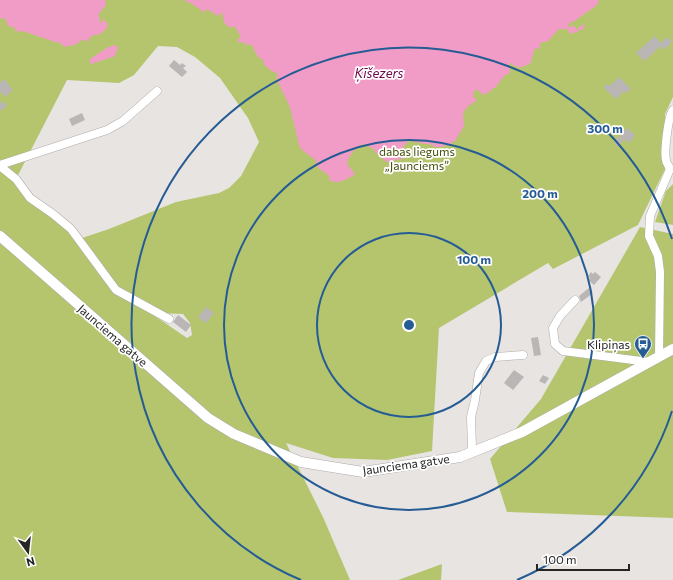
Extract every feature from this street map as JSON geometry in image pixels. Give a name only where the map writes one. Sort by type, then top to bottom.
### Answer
[{"type":"main road","name":"Jaunciema gatve","points":[[0,236],[208,418],[234,434],[301,462],[363,472],[460,457],[522,432],[673,349]]},
{"type":"street","points":[[0,165],[107,130],[123,121],[157,91]]},
{"type":"street","points":[[659,357],[660,272],[658,256],[649,236],[650,216],[670,169],[666,160],[668,121],[673,110]]},
{"type":"street","points":[[0,165],[16,179],[30,198],[71,228],[116,290],[169,319]]},
{"type":"street","points":[[575,300],[560,316],[553,328],[555,344],[563,351],[649,362]]},
{"type":"street","points":[[470,453],[472,448],[471,417],[476,400],[479,373],[486,360],[495,357],[523,355]]},
{"type":"green space","name":"dabas liegums „Jaunciems”","points":[[0,0],[673,0],[673,97],[665,114],[665,169],[638,225],[553,269],[548,263],[439,328],[432,451],[387,460],[333,458],[286,443],[323,517],[350,580],[0,580]],"holes":[[[158,46],[177,47],[195,57],[220,78],[248,118],[259,142],[241,176],[229,188],[219,193],[176,202],[109,229],[79,239],[30,198],[16,179],[67,80],[119,83],[134,75]],[[143,308],[155,313],[183,314],[190,323],[192,335],[187,338]]]},
{"type":"green space","points":[[673,184],[673,225],[655,222],[666,191]]},
{"type":"green space","points":[[640,227],[673,234],[673,518],[507,512],[490,459],[541,399]]},
{"type":"green space","points":[[442,564],[441,580],[398,580]]},
{"type":"water","points":[[0,0],[105,0],[106,5],[98,15],[100,18],[99,22],[102,22],[105,19],[105,22],[107,22],[107,28],[100,34],[91,36],[88,41],[81,40],[77,44],[65,47],[59,42],[58,43],[23,31],[20,32],[14,30],[16,28],[8,26],[5,18],[0,18]]},
{"type":"water","name":"Ķīšezers","points":[[182,0],[599,0],[597,5],[573,22],[569,23],[568,27],[574,25],[576,30],[584,24],[583,29],[571,34],[567,29],[559,29],[548,41],[540,43],[540,48],[535,48],[530,64],[518,68],[511,63],[508,66],[510,73],[505,75],[495,88],[492,88],[491,91],[483,95],[477,89],[473,93],[474,98],[477,100],[466,108],[463,114],[464,126],[455,141],[441,147],[434,147],[433,145],[424,144],[419,141],[417,143],[409,140],[403,147],[404,150],[406,150],[405,158],[387,162],[376,153],[374,149],[363,144],[353,152],[348,160],[347,164],[355,174],[336,182],[329,180],[330,177],[316,165],[315,163],[317,161],[302,150],[299,145],[290,107],[277,80],[277,73],[263,63],[264,60],[258,56],[253,46],[248,44],[246,45],[244,42],[240,43],[237,40],[241,37],[234,26],[232,28],[226,25],[222,12],[218,16],[207,9],[202,14],[203,11],[187,1]]},
{"type":"water","points":[[114,45],[118,47],[115,56],[91,64],[90,63],[90,59]]},
{"type":"building","points":[[655,36],[661,43],[667,37],[672,42],[664,50],[661,46],[644,61],[636,53]]},
{"type":"building","points":[[174,60],[180,65],[182,63],[186,66],[183,68],[187,72],[182,77],[169,66]]},
{"type":"building","points":[[619,77],[631,89],[626,93],[624,91],[616,99],[604,88],[604,85],[611,85]]},
{"type":"building","points":[[4,79],[13,90],[5,97],[0,91],[0,83]]},
{"type":"building","points":[[3,101],[7,106],[0,111],[0,104]]},
{"type":"building","points":[[82,113],[85,120],[72,126],[69,119]]},
{"type":"building","points":[[627,128],[635,135],[629,143],[620,136]]},
{"type":"building","points":[[619,136],[624,139],[618,147],[614,143]]},
{"type":"building","points":[[591,272],[593,274],[595,272],[601,277],[594,285],[588,280],[590,278],[588,276]]},
{"type":"building","points":[[589,288],[593,293],[581,302],[579,296]]},
{"type":"building","points":[[206,307],[214,313],[206,323],[198,317]]},
{"type":"building","points":[[178,315],[191,325],[186,332],[173,322]]},
{"type":"building","points":[[538,337],[541,355],[534,356],[531,338]]},
{"type":"building","points":[[514,370],[524,377],[513,390],[504,383]]},
{"type":"building","points":[[543,375],[549,378],[545,384],[539,381]]},
{"type":"place","name":"Klipiņas","points":[[643,359]]}]
